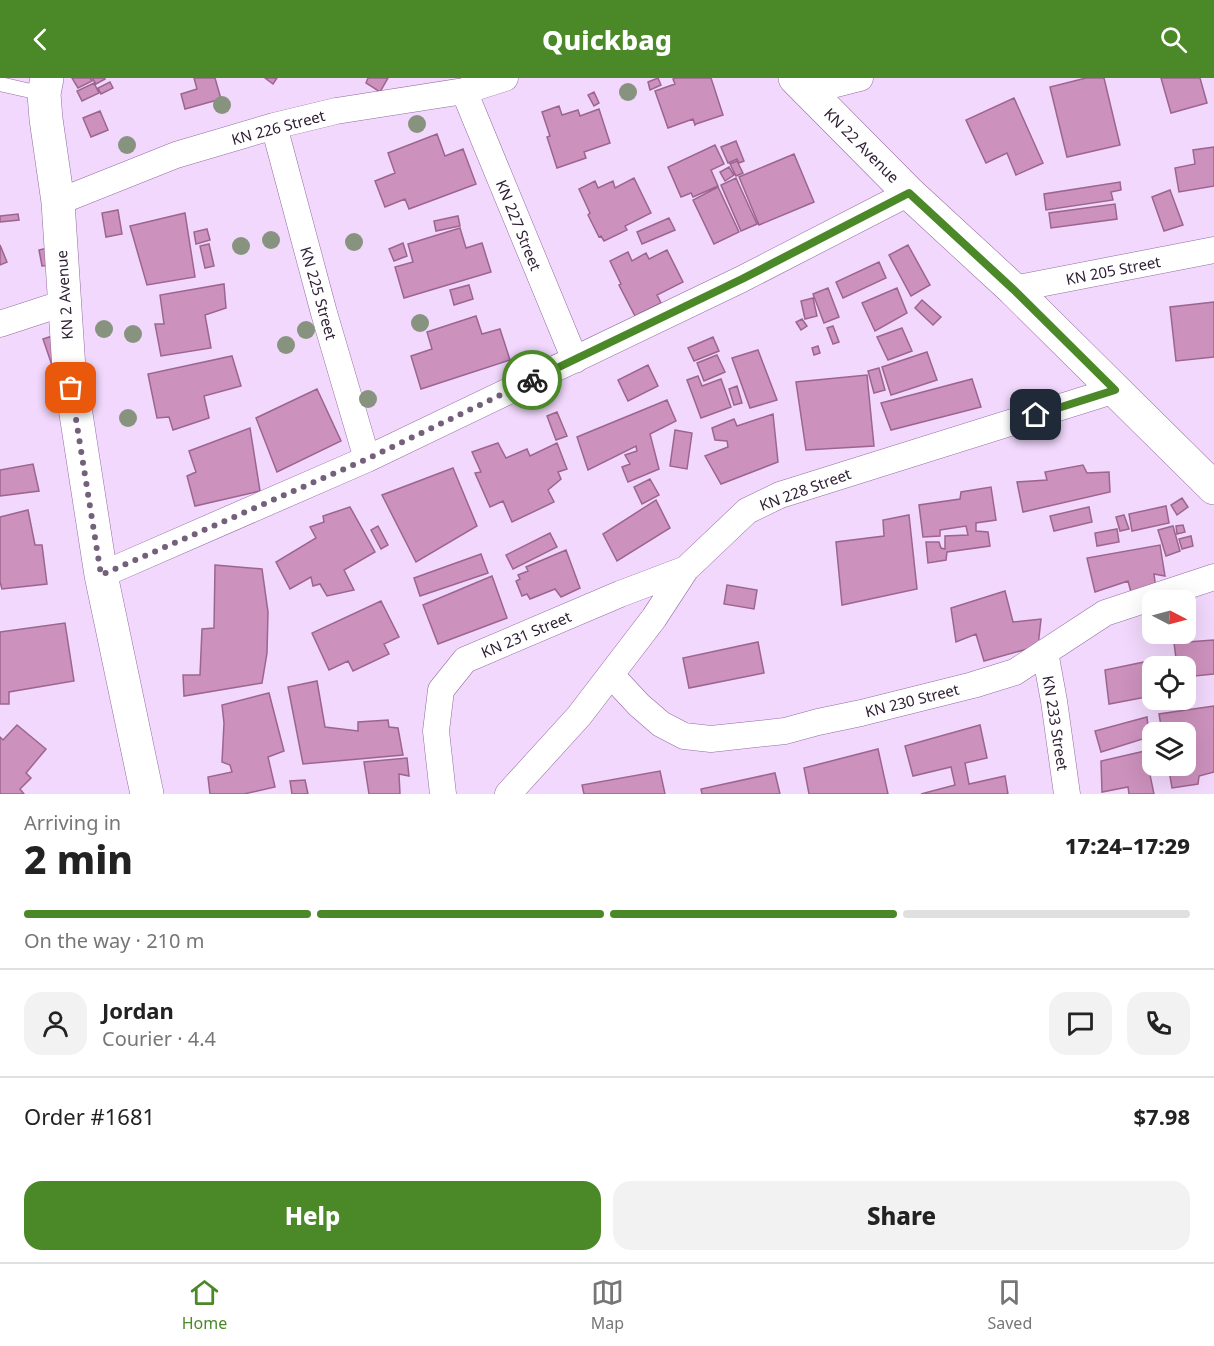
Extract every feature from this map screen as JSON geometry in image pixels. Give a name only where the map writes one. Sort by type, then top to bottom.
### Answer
[{"type":"main road","name":"KN 2 Avenue","points":[[42,82],[58,202],[69,369],[101,575],[147,794]]},
{"type":"main road","name":"KN 22 Avenue","points":[[802,84],[909,193],[1013,289],[1214,488]]},
{"type":"street","name":"KN 226 Street","points":[[58,202],[176,155],[274,126],[336,111],[464,91],[505,78]]},
{"type":"street","points":[[802,84],[860,78]]},
{"type":"street","name":"KN 227 Street","points":[[464,91],[575,360]]},
{"type":"street","name":"KN 225 Street","points":[[274,126],[324,314],[367,459]]},
{"type":"street","points":[[101,575],[367,459],[742,279],[909,193]]},
{"type":"street","name":"KN 205 Street","points":[[1013,289],[1214,250]]},
{"type":"street","points":[[0,324],[64,303]]},
{"type":"street","name":"KN 228 Street","points":[[508,794],[579,716],[654,618],[686,568],[747,511],[780,495],[1115,390]]},
{"type":"street","name":"KN 231 Street","points":[[443,794],[436,731],[441,690],[465,660],[686,568]]},
{"type":"street","name":"KN 230 Street","points":[[610,675],[661,724],[684,736],[711,739],[785,731],[973,685],[1015,672],[1105,613],[1214,577]]},
{"type":"street","name":"KN 233 Street","points":[[1044,652],[1054,700],[1066,794]]},
{"type":"lane","points":[[0,84],[42,82]]},
{"type":"building","points":[[72,78],[90,78],[92,81],[78,88]]},
{"type":"building","points":[[92,78],[104,78],[105,79],[96,84]]},
{"type":"building","points":[[194,78],[215,78],[221,99],[185,109],[181,94],[197,89]]},
{"type":"building","points":[[265,78],[277,78],[273,84]]},
{"type":"building","points":[[368,78],[388,78],[380,92],[366,83]]},
{"type":"building","points":[[658,78],[661,85],[650,90],[648,82]]},
{"type":"building","points":[[711,78],[723,115],[695,125],[693,119],[668,128],[655,91],[675,84],[673,79]]},
{"type":"building","points":[[1086,78],[1104,78],[1120,145],[1067,157],[1050,87]]},
{"type":"building","points":[[1161,78],[1200,78],[1207,103],[1171,113]]},
{"type":"building","points":[[110,82],[113,88],[101,94],[98,88]]},
{"type":"building","points":[[94,83],[99,93],[82,101],[77,91]]},
{"type":"building","points":[[594,92],[599,103],[594,106],[588,95]]},
{"type":"building","points":[[1014,98],[1043,163],[1016,175],[1007,153],[986,163],[966,120]]},
{"type":"building","points":[[559,106],[562,115],[578,110],[580,116],[599,109],[610,143],[584,152],[586,158],[557,168],[542,112]]},
{"type":"building","points":[[100,111],[108,130],[91,137],[83,118]]},
{"type":"building","points":[[437,134],[445,156],[463,149],[476,184],[409,209],[405,199],[385,207],[375,181],[395,173],[388,153]]},
{"type":"building","points":[[736,141],[744,161],[739,163],[737,159],[728,163],[721,147]]},
{"type":"building","points":[[715,145],[724,164],[711,170],[718,186],[693,197],[691,193],[681,197],[668,167]]},
{"type":"building","points":[[1214,147],[1214,186],[1179,192],[1175,168],[1195,164],[1193,150]]},
{"type":"building","points":[[794,154],[814,202],[759,225],[739,177]]},
{"type":"building","points":[[737,161],[743,173],[736,176],[730,164]]},
{"type":"building","points":[[729,167],[734,175],[725,181],[720,172]]},
{"type":"building","points":[[634,178],[651,213],[625,226],[627,230],[604,241],[601,236],[599,237],[588,215],[590,213],[579,189],[595,181],[598,188],[613,181],[615,188]]},
{"type":"building","points":[[736,178],[757,224],[741,231],[721,185]]},
{"type":"building","points":[[1120,182],[1121,190],[1111,192],[1113,200],[1046,210],[1044,194]]},
{"type":"building","points":[[718,187],[739,232],[714,244],[693,200]]},
{"type":"building","points":[[1170,190],[1183,225],[1164,231],[1152,197]]},
{"type":"building","points":[[1115,204],[1117,219],[1051,228],[1049,213]]},
{"type":"building","points":[[118,210],[122,234],[106,237],[102,213]]},
{"type":"building","points":[[185,213],[195,277],[147,285],[130,226]]},
{"type":"building","points":[[18,214],[19,220],[0,222],[0,216]]},
{"type":"building","points":[[458,216],[460,226],[436,231],[434,221]]},
{"type":"building","points":[[669,218],[675,230],[642,244],[637,232]]},
{"type":"building","points":[[460,228],[466,248],[482,243],[491,272],[404,298],[395,267],[413,262],[408,244]]},
{"type":"building","points":[[207,229],[210,240],[196,244],[194,232]]},
{"type":"building","points":[[403,243],[407,256],[394,261],[389,249]]},
{"type":"building","points":[[209,244],[214,266],[205,268],[200,246]]},
{"type":"building","points":[[0,245],[7,262],[0,265]]},
{"type":"building","points":[[908,245],[930,285],[911,296],[889,255]]},
{"type":"building","points":[[48,248],[51,265],[42,266],[39,250]]},
{"type":"building","points":[[667,250],[683,282],[657,295],[661,303],[635,316],[610,261],[628,252],[632,261],[646,253],[649,259]]},
{"type":"building","points":[[879,262],[886,278],[843,298],[836,282]]},
{"type":"building","points":[[224,284],[226,308],[205,315],[211,348],[161,356],[155,324],[164,324],[160,295]]},
{"type":"building","points":[[469,285],[473,299],[454,305],[450,290]]},
{"type":"building","points":[[828,288],[839,317],[824,323],[813,294]]},
{"type":"building","points":[[897,288],[907,313],[875,331],[862,303]]},
{"type":"building","points":[[813,298],[817,316],[805,319],[801,301]]},
{"type":"building","points":[[922,300],[941,317],[933,325],[915,308]]},
{"type":"building","points":[[1214,302],[1214,357],[1176,361],[1170,307]]},
{"type":"building","points":[[476,316],[482,334],[500,329],[510,360],[421,389],[411,356],[432,349],[427,332]]},
{"type":"building","points":[[802,319],[807,326],[801,330],[796,322]]},
{"type":"building","points":[[833,326],[839,342],[833,344],[827,328]]},
{"type":"building","points":[[902,328],[912,351],[888,360],[877,337]]},
{"type":"building","points":[[52,336],[55,374],[43,339]]},
{"type":"building","points":[[713,337],[719,351],[694,361],[688,348]]},
{"type":"building","points":[[818,346],[820,353],[814,355],[812,348]]},
{"type":"building","points":[[758,350],[777,400],[750,408],[732,358]]},
{"type":"building","points":[[927,352],[937,380],[891,395],[882,367]]},
{"type":"building","points":[[717,355],[725,372],[704,381],[697,363]]},
{"type":"building","points":[[232,356],[241,386],[204,396],[209,418],[173,430],[169,417],[157,418],[148,374]]},
{"type":"building","points":[[648,365],[658,386],[628,401],[618,380]]},
{"type":"building","points":[[879,368],[885,390],[874,393],[868,371]]},
{"type":"building","points":[[867,375],[874,446],[806,450],[796,382]]},
{"type":"building","points":[[698,376],[702,386],[721,379],[731,407],[701,418],[687,380]]},
{"type":"building","points":[[972,379],[981,407],[891,430],[881,403]]},
{"type":"building","points":[[737,386],[742,403],[734,405],[729,389]]},
{"type":"building","points":[[317,389],[341,441],[277,472],[256,418]]},
{"type":"building","points":[[667,400],[676,421],[650,434],[659,469],[628,482],[622,467],[630,464],[625,455],[637,451],[636,446],[588,470],[577,437]]},
{"type":"building","points":[[557,412],[567,436],[556,440],[547,416]]},
{"type":"building","points":[[773,414],[778,462],[721,484],[705,456],[728,447],[727,441],[715,440],[712,428],[734,419],[737,426]]},
{"type":"building","points":[[250,428],[260,491],[195,506],[187,476],[196,472],[189,451]]},
{"type":"building","points":[[675,430],[692,433],[687,469],[670,466]]},
{"type":"building","points":[[498,443],[506,458],[527,449],[530,456],[557,443],[567,469],[558,472],[561,479],[548,490],[554,502],[512,522],[503,501],[490,507],[475,473],[481,472],[472,452]]},
{"type":"building","points":[[33,464],[39,491],[0,496],[0,470]]},
{"type":"building","points":[[1083,465],[1087,473],[1109,472],[1110,492],[1023,512],[1017,482],[1047,480],[1045,472]]},
{"type":"building","points":[[453,468],[477,526],[416,562],[382,495]]},
{"type":"building","points":[[650,479],[659,495],[642,504],[634,487]]},
{"type":"building","points":[[991,487],[996,520],[976,523],[976,531],[988,532],[990,546],[947,552],[946,560],[928,563],[926,542],[939,542],[941,548],[945,549],[945,536],[968,535],[966,526],[940,530],[940,536],[923,537],[919,505],[960,499],[961,492]]},
{"type":"building","points":[[1182,498],[1188,507],[1177,515],[1171,505]]},
{"type":"building","points":[[656,500],[670,528],[617,561],[603,534]]},
{"type":"building","points":[[1166,506],[1169,523],[1132,531],[1129,514]]},
{"type":"building","points":[[350,507],[375,552],[344,570],[354,590],[327,596],[320,584],[313,586],[311,577],[290,589],[276,562],[316,538],[310,527],[324,522],[323,516]]},
{"type":"building","points":[[1089,507],[1092,522],[1054,531],[1050,516]]},
{"type":"building","points":[[28,510],[35,545],[42,545],[47,584],[2,589],[0,582],[0,517]]},
{"type":"building","points":[[909,515],[917,589],[842,605],[836,542],[884,536],[883,520]]},
{"type":"building","points":[[1124,515],[1129,529],[1120,531],[1116,517]]},
{"type":"building","points":[[1183,525],[1185,532],[1177,534],[1176,526]]},
{"type":"building","points":[[378,526],[388,545],[381,549],[371,530]]},
{"type":"building","points":[[1173,526],[1180,551],[1166,556],[1158,530]]},
{"type":"building","points":[[1117,529],[1119,542],[1097,546],[1095,533]]},
{"type":"building","points":[[550,533],[557,547],[513,569],[506,555]]},
{"type":"building","points":[[1191,536],[1193,546],[1182,549],[1179,539]]},
{"type":"building","points":[[1160,545],[1165,576],[1154,574],[1156,590],[1142,590],[1142,594],[1132,596],[1128,581],[1095,592],[1087,558]]},
{"type":"building","points":[[566,550],[580,588],[561,597],[555,589],[530,599],[527,594],[522,596],[516,581],[520,579],[518,575],[528,571],[526,567]]},
{"type":"building","points":[[481,554],[488,573],[420,596],[414,578]]},
{"type":"building","points":[[215,565],[262,569],[268,612],[267,653],[262,683],[184,696],[183,675],[200,675],[202,629],[214,628]]},
{"type":"building","points":[[492,576],[507,618],[438,644],[423,605]]},
{"type":"building","points":[[727,585],[757,590],[754,609],[724,604]]},
{"type":"building","points":[[1005,591],[1013,622],[1041,619],[1038,646],[984,661],[976,634],[956,642],[951,608]]},
{"type":"building","points":[[381,601],[399,637],[384,644],[389,654],[353,671],[348,661],[329,670],[312,633]]},
{"type":"building","points":[[65,623],[74,681],[9,692],[9,704],[0,704],[0,632]]},
{"type":"building","points":[[1214,640],[1214,674],[1196,676],[1196,656],[1176,656],[1174,644],[1196,644],[1196,641]]},
{"type":"building","points":[[758,642],[764,673],[689,688],[683,658]]},
{"type":"building","points":[[1142,662],[1142,698],[1109,704],[1105,670]]},
{"type":"building","points":[[317,681],[325,727],[358,731],[358,722],[388,720],[389,727],[398,728],[403,755],[303,764],[288,687]]},
{"type":"building","points":[[269,693],[284,751],[268,757],[275,787],[244,794],[210,794],[208,777],[232,772],[230,765],[222,762],[224,723],[222,705]]},
{"type":"building","points":[[1214,706],[1214,772],[1199,776],[1198,784],[1172,788],[1170,776],[1196,776],[1196,722],[1160,722],[1159,714]]},
{"type":"building","points":[[1147,717],[1148,722],[1142,722],[1142,739],[1101,752],[1095,731]]},
{"type":"building","points":[[17,725],[46,749],[26,773],[31,778],[20,789],[24,794],[0,794],[0,737],[3,740]]},
{"type":"building","points":[[980,725],[987,758],[965,763],[969,784],[1005,776],[1008,794],[921,794],[955,785],[951,767],[913,776],[905,746]]},
{"type":"building","points":[[878,749],[888,794],[809,794],[804,768]]},
{"type":"building","points":[[1142,752],[1142,776],[1150,776],[1154,794],[1129,794],[1128,787],[1102,792],[1101,761]]},
{"type":"building","points":[[407,758],[409,776],[399,774],[400,794],[369,794],[364,762]]},
{"type":"building","points":[[660,771],[665,794],[584,794],[582,785]]},
{"type":"building","points":[[775,773],[780,794],[702,794],[701,789]]},
{"type":"building","points":[[305,780],[308,794],[292,794],[290,781]]},
{"type":"way so far","points":[[71,388],[101,575],[367,459],[532,380]]},
{"type":"route","points":[[532,380],[742,279],[909,193],[1013,289],[1115,390],[1036,415]]}]
